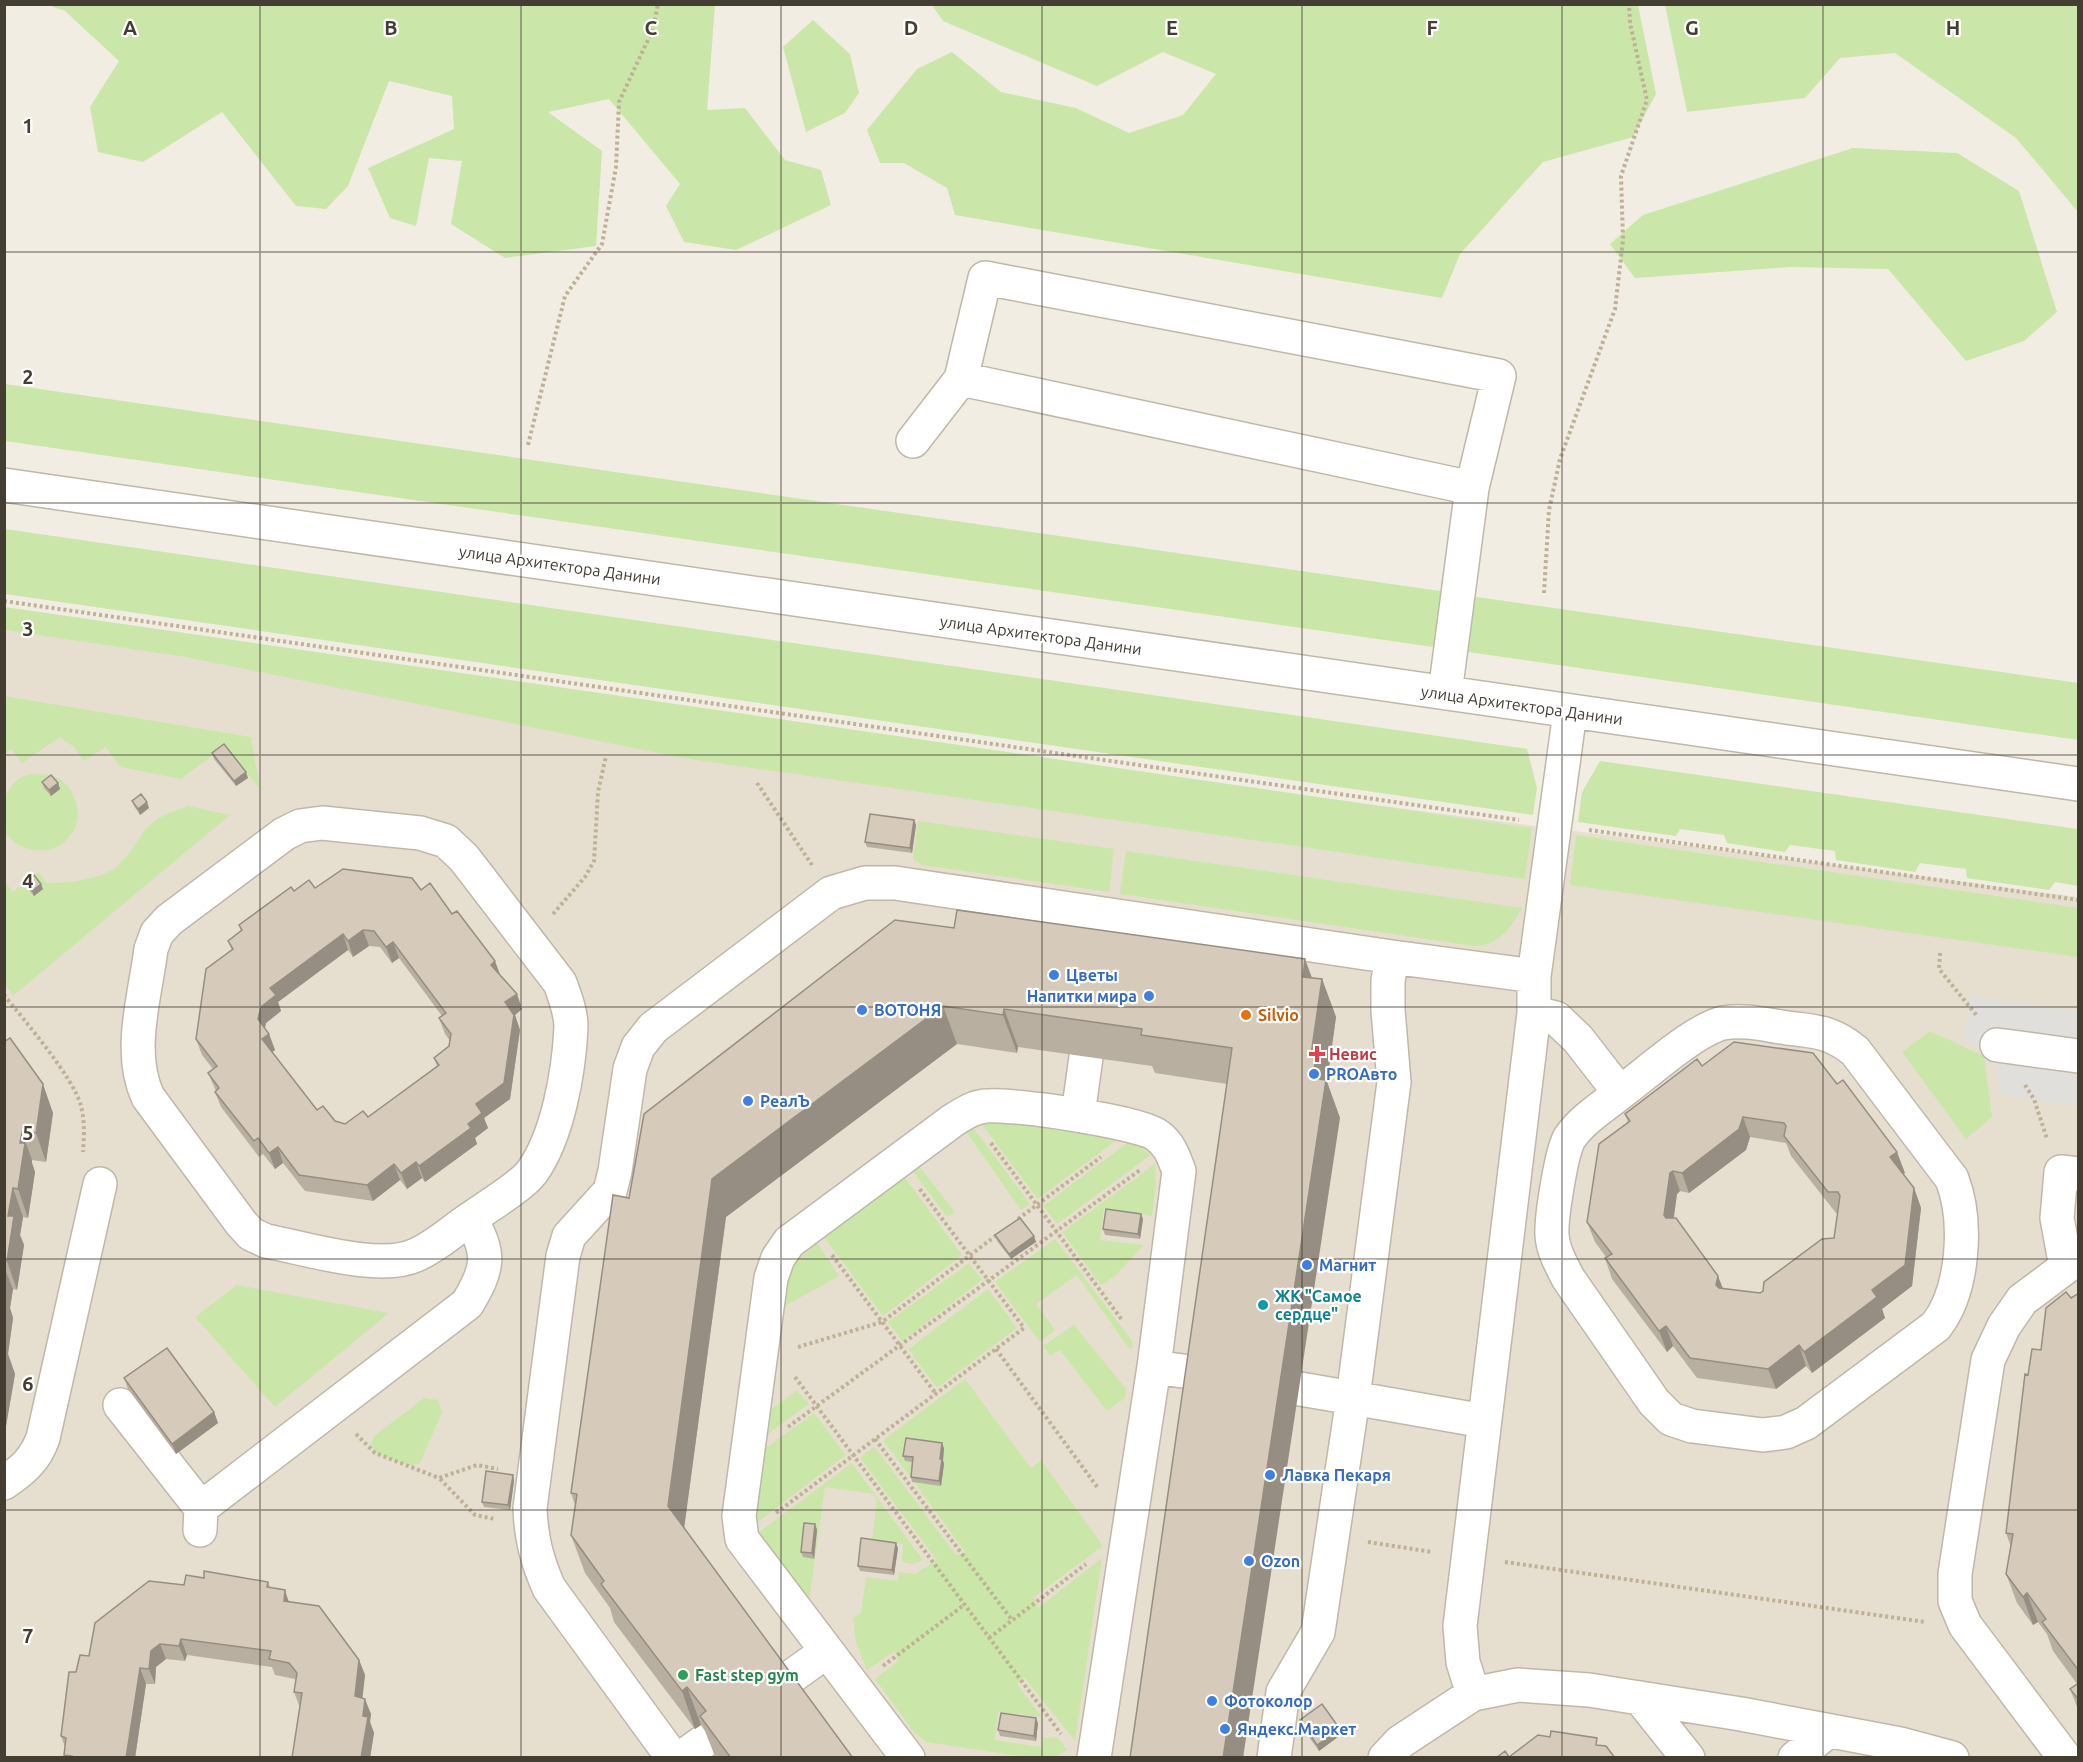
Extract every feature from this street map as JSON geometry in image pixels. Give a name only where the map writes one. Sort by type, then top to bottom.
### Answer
[{"type":"street","points":[[913,441],[961,379],[985,278],[1499,376],[1472,488],[1445,693]]},
{"type":"street","points":[[961,379],[1472,488]]},
{"type":"street","name":"улица Архитектора Данини","points":[[4,485],[2079,784]]},
{"type":"street","points":[[1473,1695],[1463,1662],[1460,1626],[1534,1013],[1534,976],[1569,712]]},
{"type":"street","points":[[322,823],[420,833],[446,841],[465,858],[560,983],[571,1026],[561,1099],[551,1134],[531,1173],[470,1219],[416,1255],[396,1261],[375,1262],[266,1241],[251,1234],[148,1097],[139,1077],[136,1058],[151,949],[157,933],[169,920],[284,834],[300,826],[322,823]]},
{"type":"street","points":[[673,1758],[549,1588],[538,1563],[531,1526],[534,1475],[563,1256],[568,1236],[610,1191],[630,1069],[638,1047],[653,1029],[831,892],[865,883],[895,884],[1104,930],[1392,957],[1534,976]]},
{"type":"street","points":[[1274,1758],[1283,1692],[1318,1632],[1353,1398],[1394,1082],[1388,1010],[1388,981],[1392,957]]},
{"type":"street","points":[[1534,1013],[1556,1018],[1578,1039],[1620,1093]]},
{"type":"street","points":[[1724,1023],[1746,1023],[1821,1032],[1839,1038],[1855,1051],[1952,1179],[1960,1200],[1962,1224],[1954,1293],[1947,1312],[1936,1326],[1852,1389],[1806,1423],[1786,1432],[1763,1435],[1692,1426],[1671,1419],[1654,1402],[1568,1278],[1557,1257],[1552,1235],[1562,1161],[1568,1141],[1581,1124],[1620,1093],[1704,1031],[1724,1023]]},
{"type":"street","points":[[1997,1045],[2079,1056]]},
{"type":"street","points":[[1078,1114],[1086,1057]]},
{"type":"street","points":[[908,1758],[742,1539],[739,1516],[747,1456],[769,1352],[771,1278],[778,1258],[789,1242],[898,1160],[968,1111],[987,1105],[1078,1114],[1140,1128],[1157,1134],[1170,1148],[1179,1171],[1154,1367],[1094,1758]]},
{"type":"street","points":[[2064,1758],[1965,1625],[1955,1601],[1955,1574],[1988,1360],[2004,1326],[2022,1300],[2072,1263],[2057,1218],[2061,1172],[2079,1174]]},
{"type":"street","points":[[4,1483],[26,1468],[37,1454],[43,1438],[100,1184]]},
{"type":"street","points":[[120,1405],[201,1519],[467,1304],[481,1282],[486,1259],[482,1238],[470,1219]]},
{"type":"street","points":[[1154,1367],[1204,1374]]},
{"type":"street","points":[[1300,1389],[1484,1421]]},
{"type":"street","points":[[784,1682],[827,1651]]},
{"type":"street","points":[[1385,1758],[1400,1742],[1473,1695],[1518,1685],[1589,1690],[1640,1698],[1944,1753],[1952,1758]]},
{"type":"street","points":[[1640,1698],[1688,1758]]},
{"type":"street","points":[[1795,1758],[1828,1731]]},
{"type":"street","points":[[681,1758],[710,1737]]},
{"type":"path","points":[[528,445],[548,372],[565,296],[602,244],[616,167],[619,102],[653,29],[658,4]]},
{"type":"path","points":[[1544,593],[1549,510],[1560,459],[1615,309],[1623,240],[1621,176],[1647,100],[1630,23],[1629,4]]},
{"type":"path","points":[[4,601],[1525,821]]},
{"type":"path","points":[[529,942],[590,870],[594,861],[598,792],[606,756]]},
{"type":"path","points":[[757,783],[803,852]]},
{"type":"path","points":[[1585,829],[2079,900]]},
{"type":"path","points":[[4,995],[73,1086],[81,1104],[84,1128],[83,1160],[100,1184]]},
{"type":"path","points":[[968,1111],[1134,1336],[1154,1367]]},
{"type":"path","points":[[1012,1224],[1140,1128]]},
{"type":"path","points":[[747,1456],[901,1347],[1170,1148]]},
{"type":"path","points":[[742,1539],[1024,1328],[898,1160]]},
{"type":"path","points":[[810,1226],[936,1394]]},
{"type":"path","points":[[1004,1230],[882,1322],[769,1352],[816,1407],[1063,1737]]},
{"type":"path","points":[[989,1638],[1102,1552],[1128,1539],[1109,1503],[996,1349]]},
{"type":"path","points":[[875,1439],[1012,1620]]},
{"type":"path","points":[[375,1453],[439,1478],[475,1515],[531,1526]]},
{"type":"path","points":[[439,1478],[477,1465],[534,1475]]},
{"type":"path","points":[[1332,1536],[1935,1623]]},
{"type":"path","points":[[854,1688],[964,1605]]},
{"type":"shaded area","points":[[5,626],[2078,897],[2078,1757],[5,1758]]},
{"type":"shaded area","points":[[1969,996],[2078,1012],[2078,1106],[2002,1095],[1992,1052],[1964,1040]]},
{"type":"green space","points":[[48,5],[715,5],[707,110],[745,108],[785,160],[821,170],[831,205],[736,250],[684,242],[666,206],[680,184],[609,99],[548,112],[602,151],[596,246],[505,258],[451,224],[462,161],[429,158],[416,226],[390,218],[368,168],[454,129],[452,96],[389,81],[348,186],[326,209],[296,206],[222,112],[143,162],[98,152],[90,107],[119,61],[65,11]]},
{"type":"green space","points":[[932,5],[1638,5],[1656,94],[1633,137],[1543,162],[1460,254],[1442,298],[955,215],[947,188],[904,163],[880,163],[867,130],[917,69],[952,52],[1001,92],[1076,108],[1129,133],[1183,115],[1216,74],[1163,52],[1097,86],[943,21]]},
{"type":"green space","points":[[1665,5],[2078,5],[2078,212],[2016,138],[1895,53],[1840,58],[1805,98],[1687,112]]},
{"type":"green space","points":[[813,20],[850,54],[859,93],[845,113],[806,132],[783,47]]},
{"type":"green space","points":[[1853,148],[1957,153],[2019,191],[2057,312],[2024,341],[1966,361],[1888,269],[1791,267],[1635,278],[1610,244],[1643,215]]},
{"type":"green space","points":[[5,384],[1447,592],[1441,634],[1433,647],[5,441]]},
{"type":"green space","points":[[5,529],[1527,749],[1537,788],[1533,815],[5,594]]},
{"type":"green space","points":[[1470,596],[2078,683],[2078,740],[1468,652],[1464,636]]},
{"type":"green space","points":[[5,607],[1532,828],[1525,879],[683,758],[186,657],[5,630]]},
{"type":"green space","points":[[4,696],[251,737],[260,789],[225,746],[181,779],[120,767],[106,747],[84,761],[74,747],[60,737],[22,763],[12,749],[5,754]]},
{"type":"green space","points":[[1600,761],[2078,829],[2078,886],[2055,882],[2049,890],[1967,878],[1966,869],[1920,863],[1915,872],[1836,860],[1835,851],[1790,845],[1785,852],[1727,843],[1724,835],[1680,829],[1676,836],[1578,822],[1582,792]]},
{"type":"green space","points":[[43,774],[58,778],[66,784],[74,797],[78,812],[76,827],[72,833],[64,842],[48,850],[30,849],[14,842],[5,828],[3,813],[8,791],[12,785],[24,776]]},
{"type":"green space","points":[[188,806],[230,815],[13,996],[5,984],[4,881],[13,892],[38,872],[47,883],[91,878],[108,872],[120,864],[153,822]]},
{"type":"green space","points":[[918,821],[1114,849],[1109,892],[922,865],[913,859]]},
{"type":"green space","points":[[1576,835],[2078,908],[2078,957],[1570,885]]},
{"type":"green space","points":[[1126,851],[1522,908],[1503,935],[1490,943],[1474,946],[1120,894]]},
{"type":"green space","points":[[1930,1031],[1984,1056],[1992,1117],[1966,1139],[1902,1052]]},
{"type":"green space","points":[[993,1120],[1118,1139],[1038,1199],[980,1122]]},
{"type":"green space","points":[[972,1126],[1030,1204],[1021,1210],[965,1130]]},
{"type":"green space","points":[[1131,1140],[1151,1155],[1057,1224],[1043,1206]]},
{"type":"green space","points":[[1155,1164],[1156,1184],[1152,1216],[1104,1209],[1100,1240],[1144,1245],[1114,1277],[1101,1285],[1062,1232]]},
{"type":"green space","points":[[918,1165],[955,1212],[947,1217],[912,1170]]},
{"type":"green space","points":[[903,1175],[962,1255],[883,1316],[823,1236]]},
{"type":"green space","points":[[1055,1239],[1133,1342],[1132,1349],[1128,1347],[1077,1275],[1036,1304],[1055,1330],[1040,1342],[995,1282]]},
{"type":"green space","points":[[817,1243],[839,1276],[783,1307],[788,1270]]},
{"type":"green space","points":[[969,1263],[982,1280],[902,1341],[888,1322]]},
{"type":"green space","points":[[237,1285],[389,1313],[275,1407],[195,1317]]},
{"type":"green space","points":[[988,1289],[1017,1328],[937,1388],[908,1349]]},
{"type":"green space","points":[[1074,1325],[1126,1389],[1125,1398],[1107,1411],[1060,1350],[1050,1356],[1043,1346]]},
{"type":"green space","points":[[965,1379],[1031,1468],[1041,1460],[1103,1546],[1034,1597],[1038,1608],[1102,1558],[1075,1741],[1024,1677],[1017,1684],[1042,1717],[998,1712],[995,1740],[1041,1747],[1042,1737],[1058,1738],[1067,1750],[1055,1757],[1027,1757],[926,1742],[914,1732],[875,1679],[898,1661],[895,1651],[867,1670],[856,1642],[853,1618],[861,1613],[866,1577],[898,1581],[899,1572],[915,1574],[937,1560],[860,1458],[874,1446],[956,1555],[966,1553],[883,1440]]},
{"type":"green space","points":[[797,1390],[809,1404],[764,1437],[767,1413]]},
{"type":"green space","points":[[424,1398],[438,1400],[442,1412],[420,1463],[411,1466],[375,1453],[371,1446],[374,1436]]},
{"type":"green space","points":[[814,1413],[846,1455],[755,1524],[763,1450]]},
{"type":"green space","points":[[852,1463],[923,1560],[913,1564],[902,1562],[903,1544],[872,1540],[877,1500],[873,1494],[825,1487],[809,1601],[758,1533]]},
{"type":"building","points":[[224,744],[246,772],[234,781],[212,753]]},
{"type":"building","points":[[51,775],[58,783],[49,790],[42,782]]},
{"type":"building","points":[[141,794],[147,802],[138,809],[132,801]]},
{"type":"building","points":[[870,814],[914,820],[910,848],[865,842]]},
{"type":"building","points":[[343,869],[412,878],[421,890],[430,883],[452,914],[457,911],[495,961],[491,965],[517,994],[505,1002],[514,1015],[504,1083],[476,1104],[482,1113],[468,1124],[471,1128],[419,1166],[416,1162],[401,1173],[394,1164],[367,1185],[299,1175],[278,1147],[269,1153],[258,1138],[254,1141],[215,1092],[219,1088],[208,1073],[217,1066],[196,1039],[206,969],[233,949],[228,941],[242,930],[239,925],[291,887],[294,891],[309,880],[315,888]],"holes":[[[363,930],[374,931],[386,947],[393,942],[446,1013],[439,1018],[451,1034],[449,1046],[434,1058],[439,1065],[368,1117],[363,1111],[345,1124],[335,1121],[323,1106],[317,1110],[262,1039],[269,1034],[258,1019],[261,1007],[276,995],[270,988],[343,934],[348,941]]]},
{"type":"building","points":[[34,875],[41,884],[32,891],[25,882]]},
{"type":"building","name":"ЖК \"Самое сердце\"","points":[[957,910],[1305,959],[1303,977],[1322,979],[1311,1055],[1316,1056],[1313,1078],[1326,1080],[1223,1758],[1130,1758],[1232,1048],[1141,1035],[1142,1029],[1004,1009],[1003,1015],[943,1006],[712,1179],[668,1506],[853,1758],[731,1758],[700,1716],[706,1711],[687,1687],[682,1691],[601,1584],[604,1581],[571,1535],[577,1494],[571,1493],[613,1195],[629,1198],[644,1114],[895,920],[954,928]]},
{"type":"building","points":[[10,1038],[43,1084],[36,1133],[22,1132],[20,1143],[25,1143],[18,1189],[13,1188],[8,1216],[14,1216],[7,1261],[4,1261],[4,1042]]},
{"type":"building","points":[[1734,1042],[1813,1053],[1837,1084],[1843,1080],[1897,1152],[1890,1157],[1914,1188],[1905,1265],[1872,1290],[1877,1297],[1804,1352],[1799,1345],[1768,1369],[1690,1358],[1666,1326],[1659,1331],[1605,1258],[1612,1254],[1587,1222],[1599,1144],[1630,1121],[1625,1114],[1697,1059],[1702,1066]],"holes":[[[1743,1117],[1784,1123],[1786,1126],[1784,1136],[1828,1192],[1838,1192],[1840,1196],[1834,1238],[1822,1239],[1764,1282],[1763,1291],[1760,1293],[1719,1288],[1716,1285],[1718,1276],[1676,1218],[1666,1218],[1664,1215],[1670,1173],[1673,1171],[1682,1173],[1739,1129]]]},
{"type":"building","points":[[1106,1209],[1141,1214],[1138,1234],[1103,1229]]},
{"type":"building","points":[[1020,1218],[1034,1236],[1009,1254],[995,1235]]},
{"type":"building","points":[[2066,1292],[2071,1298],[2079,1293],[2079,1671],[2042,1622],[2046,1619],[2027,1593],[2023,1597],[2006,1574],[2013,1534],[2006,1533],[2025,1374],[2028,1375],[2032,1349],[2041,1350],[2046,1308]]},
{"type":"building","points":[[167,1348],[214,1412],[172,1444],[124,1378]]},
{"type":"building","points":[[906,1438],[942,1443],[939,1481],[911,1477],[913,1457],[903,1456]]},
{"type":"building","points":[[486,1471],[513,1475],[508,1505],[482,1502]]},
{"type":"building","points":[[804,1523],[815,1524],[812,1553],[801,1552]]},
{"type":"building","points":[[861,1538],[896,1543],[892,1570],[858,1566]]},
{"type":"building","points":[[204,1571],[268,1582],[267,1587],[285,1590],[284,1601],[319,1606],[359,1660],[355,1696],[365,1699],[363,1716],[368,1717],[361,1758],[292,1758],[302,1693],[294,1692],[297,1673],[289,1663],[269,1659],[271,1651],[181,1639],[179,1646],[160,1644],[151,1651],[149,1669],[140,1668],[126,1758],[71,1758],[72,1756],[64,1755],[66,1738],[61,1736],[69,1672],[76,1672],[80,1655],[89,1656],[95,1623],[149,1581],[184,1585],[186,1575],[204,1578]]},
{"type":"building","points":[[2079,1683],[2079,1700],[2070,1689]]},
{"type":"building","points":[[1322,1704],[1340,1729],[1317,1745],[1300,1720]]},
{"type":"building","points":[[1001,1713],[1036,1718],[1034,1736],[998,1730]]},
{"type":"building","points":[[1551,1731],[1597,1738],[1596,1745],[1606,1746],[1615,1758],[1496,1758],[1505,1751],[1509,1757],[1538,1735],[1550,1737]]},
{"type":"place","name":"Цветы","points":[[1054,975]]},
{"type":"place","name":"Напитки мира","points":[[1149,996]]},
{"type":"place","name":"ВОТОНЯ","points":[[862,1010]]},
{"type":"place","name":"Silvio","points":[[1246,1015]]},
{"type":"place","name":"Невис","points":[[1317,1054]]},
{"type":"place","name":"PROАвто","points":[[1314,1074]]},
{"type":"place","name":"РеалЪ","points":[[748,1101]]},
{"type":"place","name":"Магнит","points":[[1307,1265]]},
{"type":"place","name":"ЖК \"Самое сердце\"","points":[[1263,1305]]},
{"type":"place","name":"Лавка Пекаря","points":[[1270,1475]]},
{"type":"place","name":"Ozon","points":[[1249,1561]]},
{"type":"place","name":"Fast step gym","points":[[683,1675]]},
{"type":"place","name":"Фотоколор","points":[[1212,1701]]},
{"type":"place","name":"Яндекс.Маркет","points":[[1225,1729]]}]
